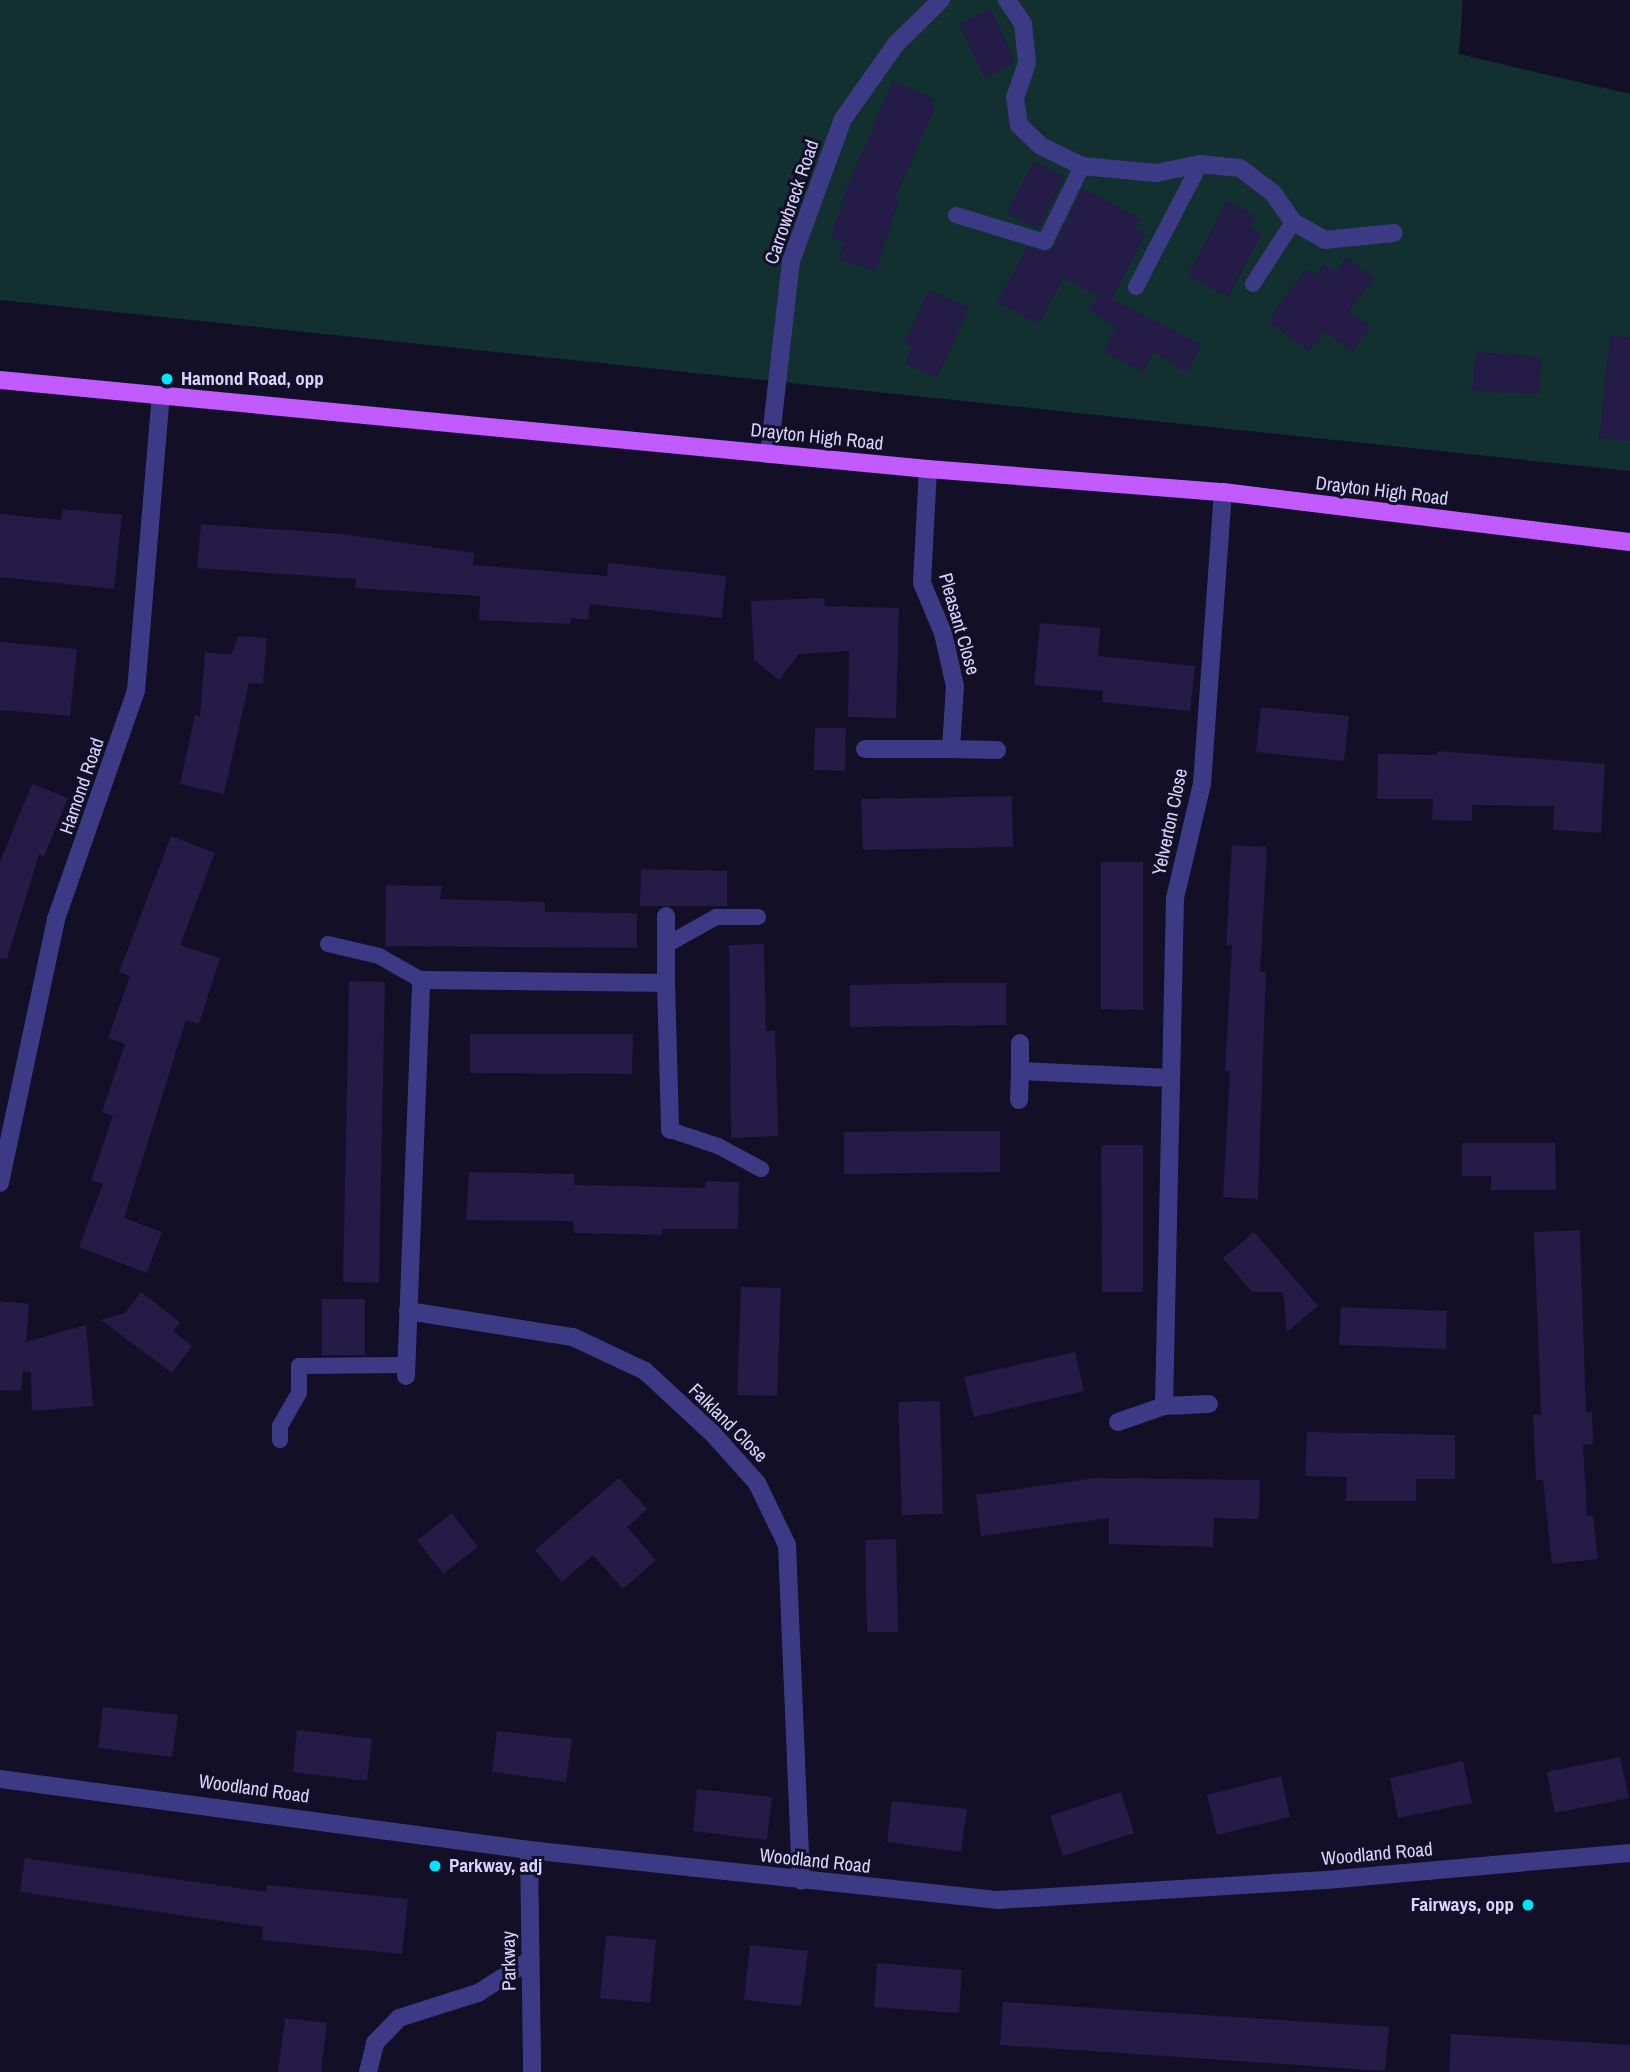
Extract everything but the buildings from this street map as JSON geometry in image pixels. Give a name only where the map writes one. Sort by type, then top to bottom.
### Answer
[{"type":"main road","name":"Drayton High Road","points":[[0,380],[928,469],[1223,492],[1630,542]]},
{"type":"street","name":"Carrowbreck Road","points":[[769,454],[791,261],[843,119],[896,44],[941,0]]},
{"type":"street","points":[[1007,0],[1023,24],[1027,63],[1015,97],[1020,125],[1041,146],[1082,166],[1156,173],[1200,164],[1240,168],[1273,193],[1293,222],[1325,240],[1394,233]]},
{"type":"street","name":"Hamond Road","points":[[0,1183],[57,919],[136,691],[161,396]]},
{"type":"street","name":"Pleasant Close","points":[[928,469],[922,583],[943,634],[955,686],[950,748]]},
{"type":"street","name":"Yelverton Close","points":[[1164,1406],[1175,898],[1202,784],[1223,492]]},
{"type":"street","points":[[865,749],[997,750]]},
{"type":"street","points":[[666,916],[670,1130]]},
{"type":"street","points":[[406,1371],[421,980],[667,983]]},
{"type":"street","points":[[1019,1100],[1020,1043]]},
{"type":"street","points":[[1020,1072],[1171,1078]]},
{"type":"street","name":"Falkland Close","points":[[408,1311],[573,1337],[645,1371],[715,1435],[757,1483],[786,1545],[801,1881]]},
{"type":"street","points":[[1118,1422],[1164,1406],[1209,1404]]},
{"type":"street","name":"Woodland Road","points":[[0,1779],[529,1850],[998,1900],[1326,1880],[1630,1853]]},
{"type":"street","name":"Parkway","points":[[529,1850],[532,2072]]},
{"type":"street","points":[[368,2072],[375,2043],[400,2018],[478,1993],[530,1960]]},
{"type":"lane","points":[[1136,287],[1200,164]]},
{"type":"lane","points":[[956,215],[1045,242],[1082,166]]},
{"type":"lane","points":[[1252,284],[1293,222]]},
{"type":"lane","points":[[666,945],[716,917],[758,918]]},
{"type":"lane","points":[[328,944],[379,956],[421,980]]},
{"type":"lane","points":[[670,1130],[718,1146],[761,1170]]},
{"type":"lane","points":[[280,1440],[280,1426],[299,1393],[299,1366],[406,1371]]},
{"type":"green space","points":[[0,0],[1463,0],[1459,54],[1630,94],[1630,471],[0,300]]},
{"type":"place","name":"Hamond Road, opp","points":[[167,379]]},
{"type":"place","name":"Parkway, adj","points":[[435,1866]]},
{"type":"place","name":"Fairways, opp","points":[[1528,1905]]}]
